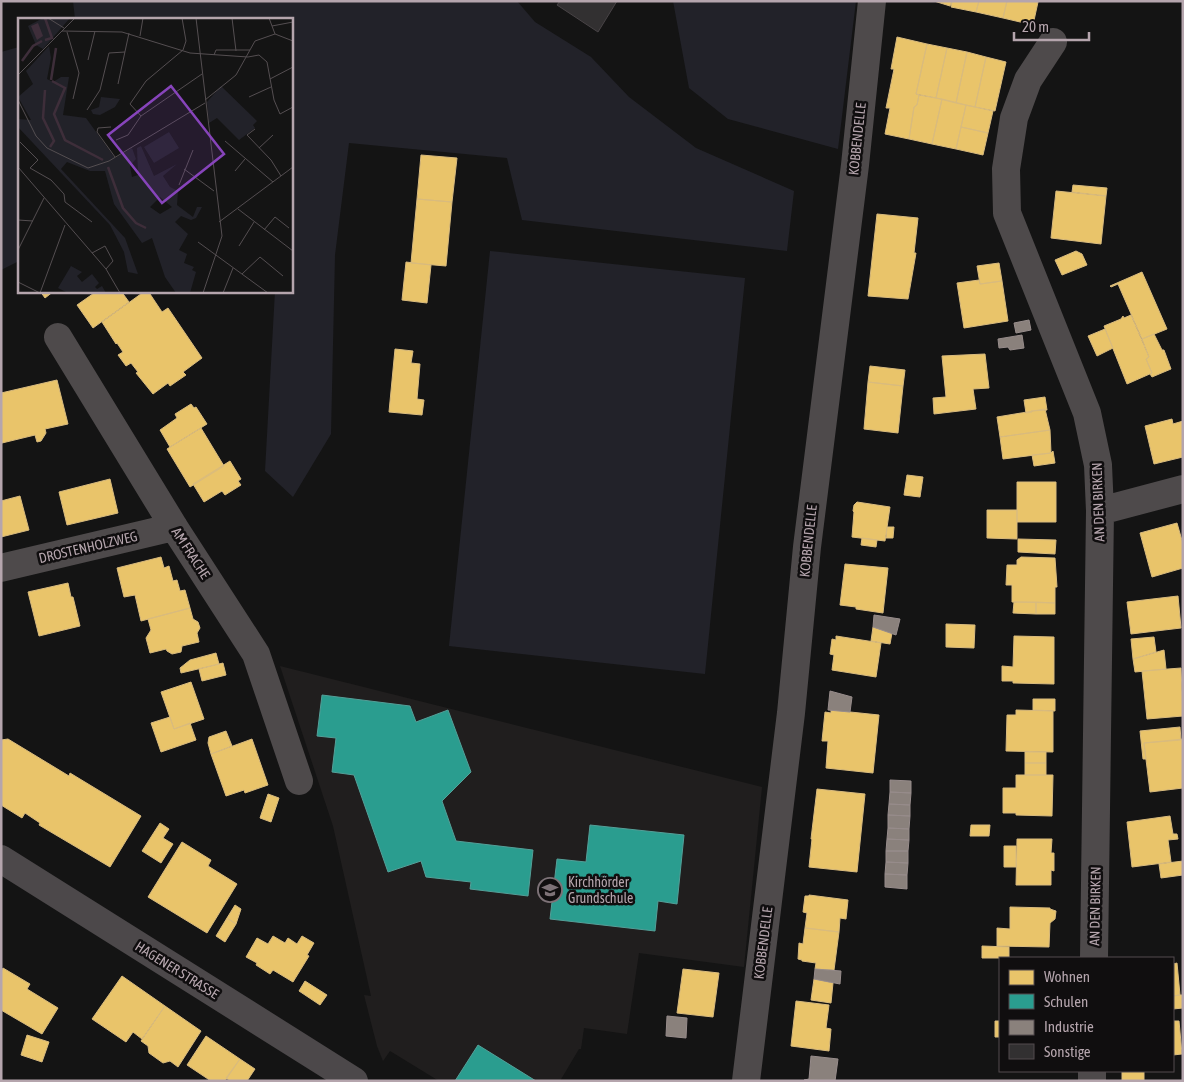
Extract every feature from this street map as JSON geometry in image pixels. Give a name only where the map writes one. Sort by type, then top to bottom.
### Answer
[{"type":"main road","name":"HAGENER STRASSE","points":[[1,859],[354,1081]]},
{"type":"street","name":"KOBBENDELLE","points":[[746,1081],[778,827],[807,547],[855,165],[872,1]]},
{"type":"street","name":"AN DEN BIRKEN","points":[[1053,42],[1028,80],[1014,118],[1006,169],[1007,213],[1088,413],[1098,465],[1100,511],[1094,957]]},
{"type":"street","name":"AM FRACHE","points":[[58,337],[174,527],[256,654],[299,781]]},
{"type":"street","points":[[1100,511],[1183,489]]},
{"type":"street","name":"DROSTENHOLZWEG","points":[[1,568],[174,527]]},
{"type":"shaded area","points":[[73,1],[517,1],[535,22],[591,57],[629,97],[696,148],[794,191],[787,251],[522,220],[507,158],[349,143],[335,255],[331,434],[293,497],[265,471],[275,292],[292,292],[292,18],[75,18]]},
{"type":"shaded area","points":[[673,1],[856,1],[838,149],[728,119],[689,88]]},
{"type":"shaded area","points":[[18,47],[18,262],[1,270],[1,52]]},
{"type":"shaded area","points":[[490,251],[745,278],[705,674],[449,646]]},
{"type":"shaded area","name":"Kirchhörder Grundschule","points":[[280,666],[762,787],[744,967],[639,953],[627,1034],[584,1028],[581,1049],[579,1049],[560,1081],[439,1081],[390,1051],[383,1061],[377,1046],[364,995],[371,996],[333,826]]},
{"type":"building: Wohnen","points":[[934,1],[952,1],[950,6]]},
{"type":"building: Wohnen","points":[[952,1],[979,1],[976,12],[951,7]]},
{"type":"building: Wohnen","points":[[979,1],[1007,1],[1003,18],[976,12]]},
{"type":"building: Wohnen","points":[[1007,1],[1038,2],[1033,25],[1003,18]]},
{"type":"building: Wohnen","points":[[897,37],[927,44],[916,94],[919,95],[917,105],[914,107],[909,139],[885,134],[890,108],[886,108],[894,69],[891,69]]},
{"type":"building: Wohnen","points":[[927,44],[947,48],[936,98],[916,94]]},
{"type":"building: Wohnen","points":[[947,48],[967,52],[956,103],[936,98]]},
{"type":"building: Wohnen","points":[[967,52],[986,57],[975,107],[956,103]]},
{"type":"building: Wohnen","points":[[986,57],[1006,62],[995,111],[975,107]]},
{"type":"building: Wohnen","points":[[919,95],[942,99],[932,144],[909,139],[914,107],[917,105]]},
{"type":"building: Wohnen","points":[[942,99],[966,105],[956,149],[932,144]]},
{"type":"building: Wohnen","points":[[966,105],[993,111],[988,133],[961,127]]},
{"type":"building: Wohnen","points":[[961,127],[988,133],[983,155],[956,149]]},
{"type":"building: Wohnen","points":[[421,155],[457,158],[452,202],[417,199]]},
{"type":"building: Wohnen","points":[[1073,185],[1107,188],[1106,196],[1072,192]]},
{"type":"building: Wohnen","points":[[1056,191],[1106,196],[1101,244],[1051,238]]},
{"type":"building: Wohnen","points":[[417,199],[452,202],[446,266],[411,263]]},
{"type":"building: Wohnen","points":[[877,214],[918,218],[914,253],[916,253],[908,299],[868,296]]},
{"type":"building: Wohnen","points":[[1076,251],[1082,254],[1087,265],[1062,275],[1055,260]]},
{"type":"building: Wohnen","points":[[406,262],[431,265],[427,303],[402,300]]},
{"type":"building: Wohnen","points":[[999,263],[1002,281],[980,284],[977,266]]},
{"type":"building: Wohnen","points":[[1142,272],[1167,329],[1142,339],[1118,284],[1110,286]]},
{"type":"building: Wohnen","points":[[979,280],[980,284],[1002,281],[1008,321],[964,328],[957,283]]},
{"type":"building: Wohnen","points":[[41,292],[53,292],[45,298]]},
{"type":"building: Wohnen","points":[[96,292],[99,294],[102,292],[122,292],[129,302],[93,328],[77,305]]},
{"type":"building: Wohnen","points":[[144,292],[149,292],[162,312],[168,308],[202,358],[183,372],[186,375],[170,386],[168,383],[153,394],[136,373],[138,372],[131,363],[126,366],[118,355],[123,352],[102,322]]},
{"type":"building: Wohnen","points":[[1131,315],[1149,357],[1146,359],[1152,373],[1127,384],[1104,326],[1121,319],[1123,316],[1124,318]]},
{"type":"building: Wohnen","points":[[1105,329],[1113,348],[1097,356],[1088,336]]},
{"type":"building: Wohnen","points":[[1154,334],[1162,350],[1164,350],[1171,369],[1152,377],[1146,359],[1149,357],[1142,339]]},
{"type":"building: Wohnen","points":[[395,349],[413,351],[411,363],[420,364],[417,399],[424,400],[422,415],[389,412]]},
{"type":"building: Wohnen","points":[[985,354],[989,388],[973,389],[976,409],[934,414],[933,398],[946,397],[942,356]]},
{"type":"building: Wohnen","points":[[870,366],[905,370],[903,386],[868,382]]},
{"type":"building: Wohnen","points":[[57,380],[68,424],[45,429],[46,433],[41,441],[37,442],[35,435],[2,443],[1,393]]},
{"type":"building: Wohnen","points":[[868,382],[903,386],[898,433],[864,429]]},
{"type":"building: Wohnen","points":[[1045,397],[1047,410],[1026,413],[1024,400]]},
{"type":"building: Wohnen","points":[[191,404],[194,408],[196,407],[207,424],[170,447],[160,430],[177,418],[175,414]]},
{"type":"building: Wohnen","points":[[1045,409],[1050,430],[1000,437],[997,417]]},
{"type":"building: Wohnen","points":[[1172,419],[1173,424],[1183,421],[1183,457],[1154,464],[1145,426]]},
{"type":"building: Wohnen","points":[[201,428],[224,466],[190,487],[167,449]]},
{"type":"building: Wohnen","points":[[1050,430],[1051,453],[1003,459],[1000,437]]},
{"type":"building: Wohnen","points":[[1053,451],[1055,463],[1034,466],[1032,455],[1051,453]]},
{"type":"building: Wohnen","points":[[230,461],[241,479],[238,481],[241,485],[225,495],[222,491],[204,502],[193,484]]},
{"type":"building: Wohnen","points":[[907,475],[923,477],[920,497],[904,495]]},
{"type":"building: Wohnen","points":[[110,479],[118,513],[67,525],[59,492]]},
{"type":"building: Wohnen","points":[[1017,482],[1056,482],[1056,522],[1017,522]]},
{"type":"building: Wohnen","points":[[20,496],[29,530],[1,537],[1,501]]},
{"type":"building: Wohnen","points":[[857,502],[890,507],[885,541],[852,537],[853,511],[854,505]]},
{"type":"building: Wohnen","points":[[987,510],[1017,510],[1017,539],[987,538]]},
{"type":"building: Wohnen","points":[[1177,523],[1183,544],[1183,568],[1152,577],[1140,533]]},
{"type":"building: Wohnen","points":[[887,527],[894,527],[893,538],[886,538]]},
{"type":"building: Wohnen","points":[[862,538],[877,540],[876,547],[861,545]]},
{"type":"building: Wohnen","points":[[1018,539],[1056,540],[1055,554],[1018,552]]},
{"type":"building: Wohnen","points":[[161,557],[164,568],[169,566],[173,581],[177,580],[180,591],[185,590],[190,608],[141,621],[135,595],[124,597],[117,568]]},
{"type":"building: Wohnen","points":[[1021,557],[1055,558],[1057,587],[1055,587],[1055,603],[1012,602],[1012,585],[1006,585],[1007,565],[1017,565],[1017,560]]},
{"type":"building: Wohnen","points":[[845,564],[888,568],[883,613],[840,605]]},
{"type":"building: Wohnen","points":[[68,583],[80,626],[39,636],[28,592]]},
{"type":"building: Wohnen","points":[[1178,596],[1181,628],[1131,634],[1127,602]]},
{"type":"building: Wohnen","points":[[1014,602],[1036,602],[1036,614],[1013,613]]},
{"type":"building: Wohnen","points":[[1036,602],[1055,603],[1055,614],[1036,614]]},
{"type":"building: Wohnen","points":[[190,608],[193,619],[198,622],[200,628],[197,633],[199,642],[182,646],[181,652],[172,654],[166,649],[150,653],[146,638],[151,630],[148,619]]},
{"type":"building: Wohnen","points":[[946,624],[975,625],[974,648],[946,647]]},
{"type":"building: Wohnen","points":[[873,627],[892,633],[890,644],[871,641]]},
{"type":"building: Wohnen","points":[[836,636],[881,643],[876,677],[832,670],[834,655],[830,654],[832,639],[836,640]]},
{"type":"building: Wohnen","points":[[1014,636],[1054,637],[1054,684],[1002,681],[1002,666],[1013,667]]},
{"type":"building: Wohnen","points":[[1154,637],[1156,652],[1133,659],[1131,639]]},
{"type":"building: Wohnen","points":[[1164,650],[1166,669],[1135,672],[1133,659]]},
{"type":"building: Wohnen","points":[[216,653],[219,664],[181,673],[180,668],[190,660]]},
{"type":"building: Wohnen","points":[[223,663],[226,675],[202,681],[199,669]]},
{"type":"building: Wohnen","points":[[1181,668],[1183,716],[1147,719],[1142,671]]},
{"type":"building: Wohnen","points":[[191,682],[204,719],[174,729],[161,692]]},
{"type":"building: Wohnen","points":[[1033,699],[1055,699],[1055,711],[1033,710]]},
{"type":"building: Wohnen","points":[[831,710],[879,715],[873,773],[826,768],[828,741],[822,741],[825,712],[831,713]]},
{"type":"building: Wohnen","points":[[1016,710],[1053,711],[1053,752],[1006,751],[1007,715],[1016,715]]},
{"type":"building: Wohnen","points":[[170,717],[174,729],[190,723],[196,740],[161,752],[151,723]]},
{"type":"building: Wohnen","points":[[1180,727],[1181,740],[1144,743],[1146,759],[1143,759],[1140,731]]},
{"type":"building: Wohnen","points":[[226,731],[232,746],[211,754],[208,743],[209,737]]},
{"type":"building: Wohnen","points":[[8,739],[69,776],[70,773],[141,816],[110,867],[39,825],[40,823],[25,813],[22,818],[1,805],[1,740]]},
{"type":"building: Wohnen","points":[[252,739],[268,785],[245,793],[244,790],[226,796],[211,754]]},
{"type":"building: Wohnen","points":[[1183,739],[1183,788],[1150,792],[1144,743]]},
{"type":"building: Wohnen","points":[[1025,752],[1046,752],[1046,763],[1025,763]]},
{"type":"building: Wohnen","points":[[1025,763],[1046,763],[1046,775],[1025,775]]},
{"type":"building: Wohnen","points":[[1016,775],[1053,775],[1052,816],[1003,813],[1003,788],[1016,788]]},
{"type":"building: Wohnen","points":[[817,789],[865,794],[857,872],[809,867]]},
{"type":"building: Wohnen","points":[[268,794],[279,798],[271,822],[260,818]]},
{"type":"building: Wohnen","points":[[1170,816],[1173,834],[1177,834],[1178,839],[1168,840],[1171,862],[1132,867],[1127,822]]},
{"type":"building: Wohnen","points":[[160,823],[169,829],[163,838],[173,844],[161,863],[142,851]]},
{"type":"building: Wohnen","points":[[971,825],[990,825],[989,836],[970,836]]},
{"type":"building: Wohnen","points":[[1017,839],[1052,839],[1051,853],[1054,853],[1054,871],[1051,870],[1051,885],[1016,885]]},
{"type":"building: Wohnen","points":[[182,842],[211,860],[208,866],[237,884],[207,933],[148,897]]},
{"type":"building: Wohnen","points":[[1004,846],[1016,846],[1016,867],[1004,867]]},
{"type":"building: Wohnen","points":[[1183,861],[1183,875],[1161,878],[1159,864]]},
{"type":"building: Wohnen","points":[[805,896],[848,900],[846,919],[840,918],[839,932],[805,928],[807,913],[803,912]]},
{"type":"building: Wohnen","points":[[235,905],[241,909],[236,924],[227,918]]},
{"type":"building: Wohnen","points":[[1010,907],[1050,908],[1056,911],[1055,919],[1050,923],[1049,947],[997,946],[997,928],[1010,929]]},
{"type":"building: Wohnen","points":[[227,918],[236,924],[225,942],[216,936]]},
{"type":"building: Wohnen","points":[[805,928],[839,932],[834,970],[815,969],[816,963],[798,959],[799,943],[803,944]]},
{"type":"building: Wohnen","points":[[273,936],[285,943],[288,938],[297,944],[302,936],[314,943],[307,955],[309,956],[293,982],[273,970],[270,974],[246,957],[257,938],[268,944]]},
{"type":"building: Wohnen","points":[[982,946],[1009,947],[1009,957],[982,958]]},
{"type":"building: Wohnen","points":[[1177,963],[1180,995],[1174,996],[1174,964]]},
{"type":"building: Wohnen","points":[[3,968],[30,984],[27,989],[58,1008],[42,1034],[1,1010],[1,972]]},
{"type":"building: Wohnen","points":[[683,969],[719,973],[713,1017],[677,1013]]},
{"type":"building: Wohnen","points":[[122,976],[165,1006],[142,1039],[133,1032],[126,1042],[92,1019]]},
{"type":"building: Wohnen","points":[[814,979],[833,983],[831,1003],[811,1000]]},
{"type":"building: Wohnen","points":[[305,981],[327,995],[320,1005],[299,991]]},
{"type":"building: Wohnen","points":[[1183,995],[1183,1008],[1174,1009],[1174,996]]},
{"type":"building: Wohnen","points":[[796,1001],[829,1005],[826,1028],[831,1029],[829,1051],[791,1046]]},
{"type":"building: Wohnen","points":[[165,1006],[201,1031],[178,1067],[170,1061],[163,1063],[149,1053],[148,1046],[141,1041]]},
{"type":"building: Wohnen","points":[[995,1021],[999,1021],[999,1037],[995,1037]]},
{"type":"building: Wohnen","points":[[1174,1021],[1179,1021],[1182,1054],[1174,1055]]},
{"type":"building: Wohnen","points":[[27,1035],[49,1042],[42,1062],[21,1055]]},
{"type":"building: Wohnen","points":[[206,1036],[240,1059],[225,1081],[211,1081],[187,1065]]},
{"type":"building: Wohnen","points":[[240,1059],[255,1069],[247,1081],[230,1081],[226,1078]]},
{"type":"building: Wohnen","points":[[1122,1072],[1144,1072],[1144,1081],[1122,1081]]},
{"type":"building: Schulen","points":[[322,695],[410,706],[416,722],[448,710],[471,772],[442,801],[456,841],[533,850],[528,896],[470,889],[471,882],[426,877],[421,861],[388,872],[354,775],[332,772],[336,738],[317,736]]},
{"type":"building: Schulen","points":[[590,825],[684,835],[677,904],[658,901],[655,931],[550,919],[557,859],[586,862]]},
{"type":"building: Schulen","points":[[478,1045],[536,1081],[455,1081]]},
{"type":"building: Industrie","points":[[1029,320],[1031,330],[1016,333],[1014,323]]},
{"type":"building: Industrie","points":[[1022,335],[1024,348],[1010,350],[1008,347],[999,348],[998,339]]},
{"type":"building: Industrie","points":[[874,615],[900,619],[896,635],[873,627]]},
{"type":"building: Industrie","points":[[830,691],[852,697],[850,712],[828,710]]},
{"type":"building: Industrie","points":[[890,780],[911,781],[911,793],[890,792]]},
{"type":"building: Industrie","points":[[890,792],[911,793],[910,805],[889,804]]},
{"type":"building: Industrie","points":[[889,804],[910,805],[910,816],[888,815]]},
{"type":"building: Industrie","points":[[888,815],[910,816],[909,829],[888,828]]},
{"type":"building: Industrie","points":[[888,828],[909,829],[909,840],[887,839]]},
{"type":"building: Industrie","points":[[887,839],[909,840],[908,851],[886,851]]},
{"type":"building: Industrie","points":[[886,851],[908,851],[908,863],[886,862]]},
{"type":"building: Industrie","points":[[886,862],[908,863],[907,875],[885,874]]},
{"type":"building: Industrie","points":[[885,874],[907,875],[907,889],[885,887]]},
{"type":"building: Industrie","points":[[815,969],[841,971],[840,984],[814,979]]},
{"type":"building: Industrie","points":[[667,1016],[687,1018],[686,1038],[666,1036]]},
{"type":"building: Industrie","points":[[811,1056],[838,1059],[835,1081],[804,1080],[809,1079]]},
{"type":"building: Sonstige","points":[[560,1],[617,1],[598,32],[557,5]]},
{"type":"place","name":"Kirchhörder Grundschule","points":[[550,890]]}]
